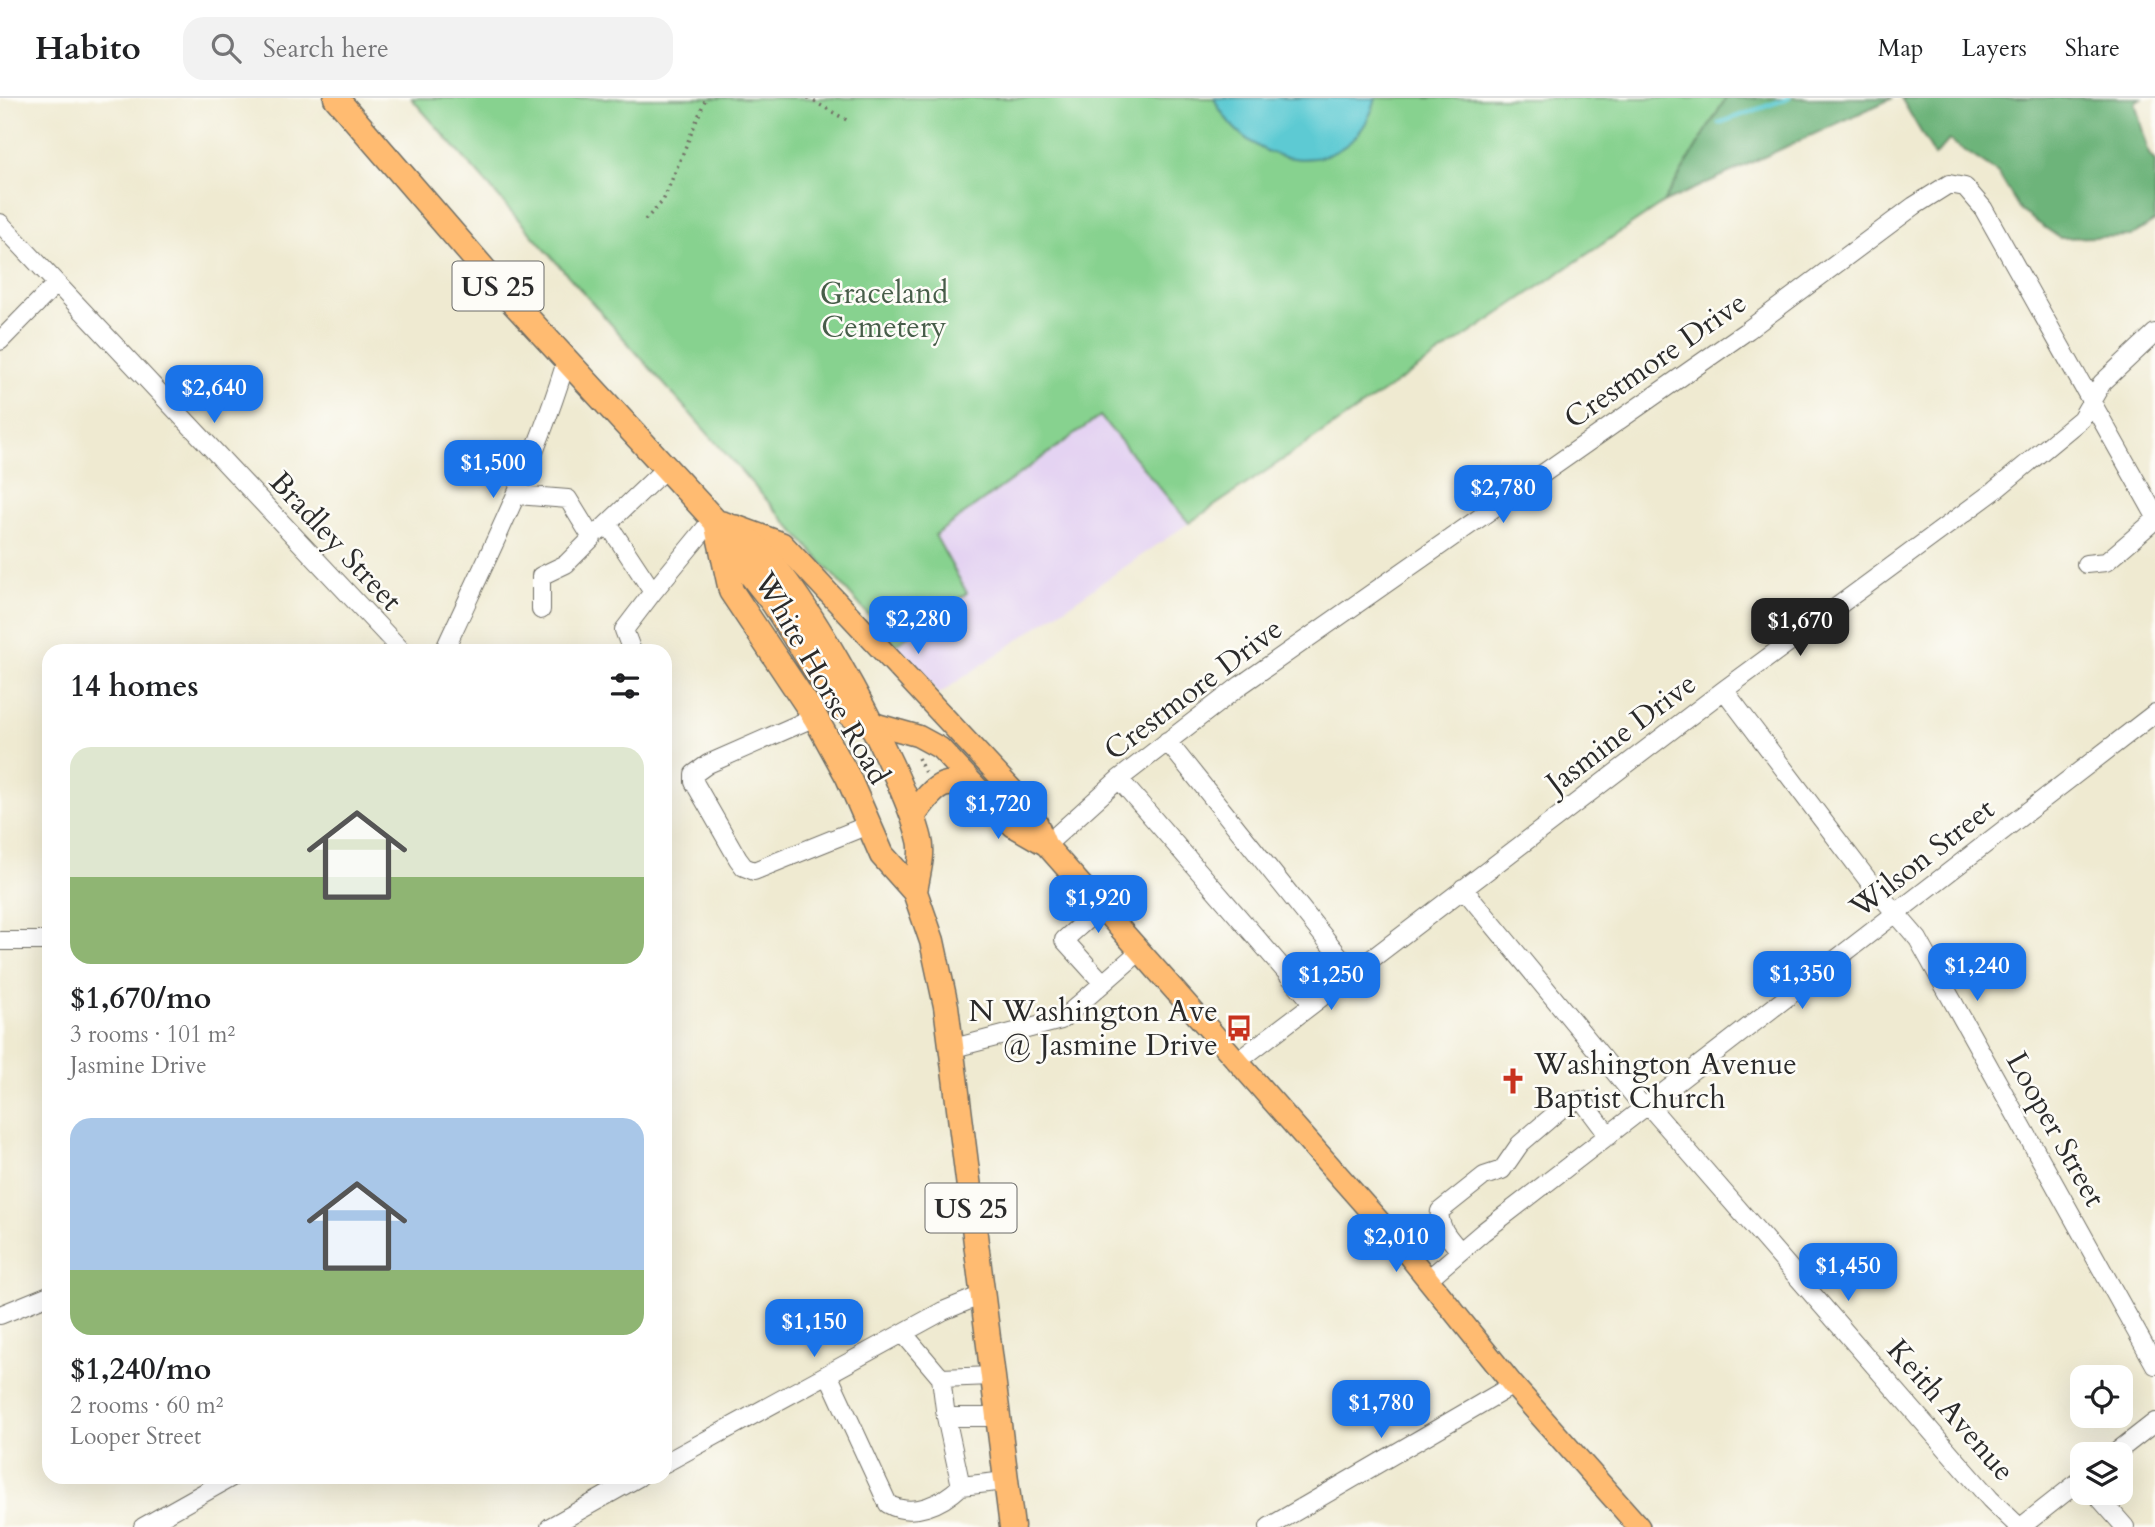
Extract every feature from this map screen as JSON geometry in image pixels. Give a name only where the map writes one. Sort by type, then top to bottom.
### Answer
[{"type":"highway","name":"White Horse Road","points":[[336,98],[508,297],[721,522],[731,591],[815,717],[848,777],[881,855],[915,892],[932,942],[946,1006],[1012,1527]]},
{"type":"highway","points":[[721,522],[748,571],[774,604],[836,702],[852,716],[872,723]]},
{"type":"highway","name":"White Horse Road","points":[[872,723],[914,815],[922,844],[915,892]]},
{"type":"highway","points":[[914,815],[925,798],[945,783],[959,782],[983,794]]},
{"type":"main road","points":[[721,522],[782,543],[1032,811],[1046,845]]},
{"type":"main road","points":[[872,723],[918,736],[940,748],[1013,826],[1046,845],[1238,1061],[1427,1280],[1513,1385],[1639,1527]]},
{"type":"street","name":"Crestmore Drive","points":[[1046,845],[1119,779],[1241,685],[1736,338],[1914,206],[1949,184],[1965,187],[1983,208],[2057,345],[2093,402]]},
{"type":"street","name":"Bradley Street","points":[[0,223],[395,644]]},
{"type":"street","points":[[0,341],[57,284]]},
{"type":"street","name":"Jasmine Drive","points":[[1238,1061],[1312,1002],[1724,691],[1994,491],[2081,419],[2102,383],[2155,333]]},
{"type":"street","points":[[447,644],[517,495],[551,412],[567,358]]},
{"type":"street","points":[[2093,402],[2155,515]]},
{"type":"street","points":[[541,610],[541,576],[566,564],[668,466]]},
{"type":"street","points":[[517,495],[568,499],[592,538]]},
{"type":"street","points":[[2086,564],[2106,562],[2155,520]]},
{"type":"street","points":[[629,644],[624,630],[653,592],[721,522]]},
{"type":"street","points":[[608,524],[653,592]]},
{"type":"street","name":"Looper Street","points":[[1724,691],[1918,939],[2155,1365]]},
{"type":"street","name":"Wilson Street","points":[[1427,1280],[1460,1251],[2155,713]]},
{"type":"street","points":[[815,717],[708,764],[694,774],[694,782],[738,859],[744,867],[754,871],[868,825]]},
{"type":"street","points":[[1167,741],[1352,972]]},
{"type":"street","points":[[1119,779],[1312,1002]]},
{"type":"street","name":"Keith Avenue","points":[[1463,888],[1647,1108],[1990,1499],[2020,1527]]},
{"type":"street","points":[[1101,907],[1064,940],[1103,983]]},
{"type":"street","points":[[0,941],[42,941]]},
{"type":"street","points":[[950,1049],[1061,1020],[1140,951]]},
{"type":"street","points":[[1460,1251],[1438,1219],[1440,1211],[1484,1176],[1502,1170],[1520,1144],[1567,1103],[1582,1100],[1609,1136]]},
{"type":"street","points":[[672,1459],[943,1311],[982,1295]]},
{"type":"street","points":[[0,1315],[42,1298]]},
{"type":"street","points":[[903,1333],[941,1378],[946,1417],[961,1486]]},
{"type":"street","points":[[828,1374],[888,1504],[902,1511],[919,1509],[951,1496],[961,1486],[1006,1481]]},
{"type":"street","points":[[941,1378],[992,1376]]},
{"type":"street","points":[[1269,1527],[1513,1385]]},
{"type":"street","points":[[946,1417],[998,1417]]},
{"type":"street","points":[[2129,1442],[2155,1422]]},
{"type":"street","points":[[143,1527],[220,1484]]},
{"type":"street","points":[[550,1527],[612,1484]]},
{"type":"street","points":[[2020,1527],[2070,1488]]},
{"type":"street","points":[[2106,1505],[2125,1527]]},
{"type":"path","points":[[645,220],[663,201],[706,98]]},
{"type":"path","points":[[808,98],[850,122]]},
{"type":"path","points":[[917,754],[929,782]]},
{"type":"shaded area","points":[[1100,415],[1189,523],[939,694],[895,645],[967,593],[935,535]]},
{"type":"green space","name":"Graceland Cemetery","points":[[411,98],[1726,98],[1663,203],[1189,523],[1100,416],[935,535],[967,593],[895,645]]},
{"type":"green space","points":[[1726,98],[1893,98],[1663,203]]},
{"type":"green space","points":[[1901,98],[2141,98],[2135,102],[2149,154],[2155,161],[2155,221],[2131,236],[2060,238],[2021,211],[1998,173],[1949,140],[1935,156]]},
{"type":"water","points":[[1214,98],[1376,98],[1364,126],[1345,146],[1323,156],[1299,159],[1274,154],[1250,142],[1230,123]]},
{"type":"waterway","points":[[1719,123],[1789,98]]},
{"type":"place","name":"N Washington Ave @ Jasmine Drive","points":[[1239,1028]]},
{"type":"place","name":"Washington Avenue Baptist Church","points":[[1513,1081]]}]
